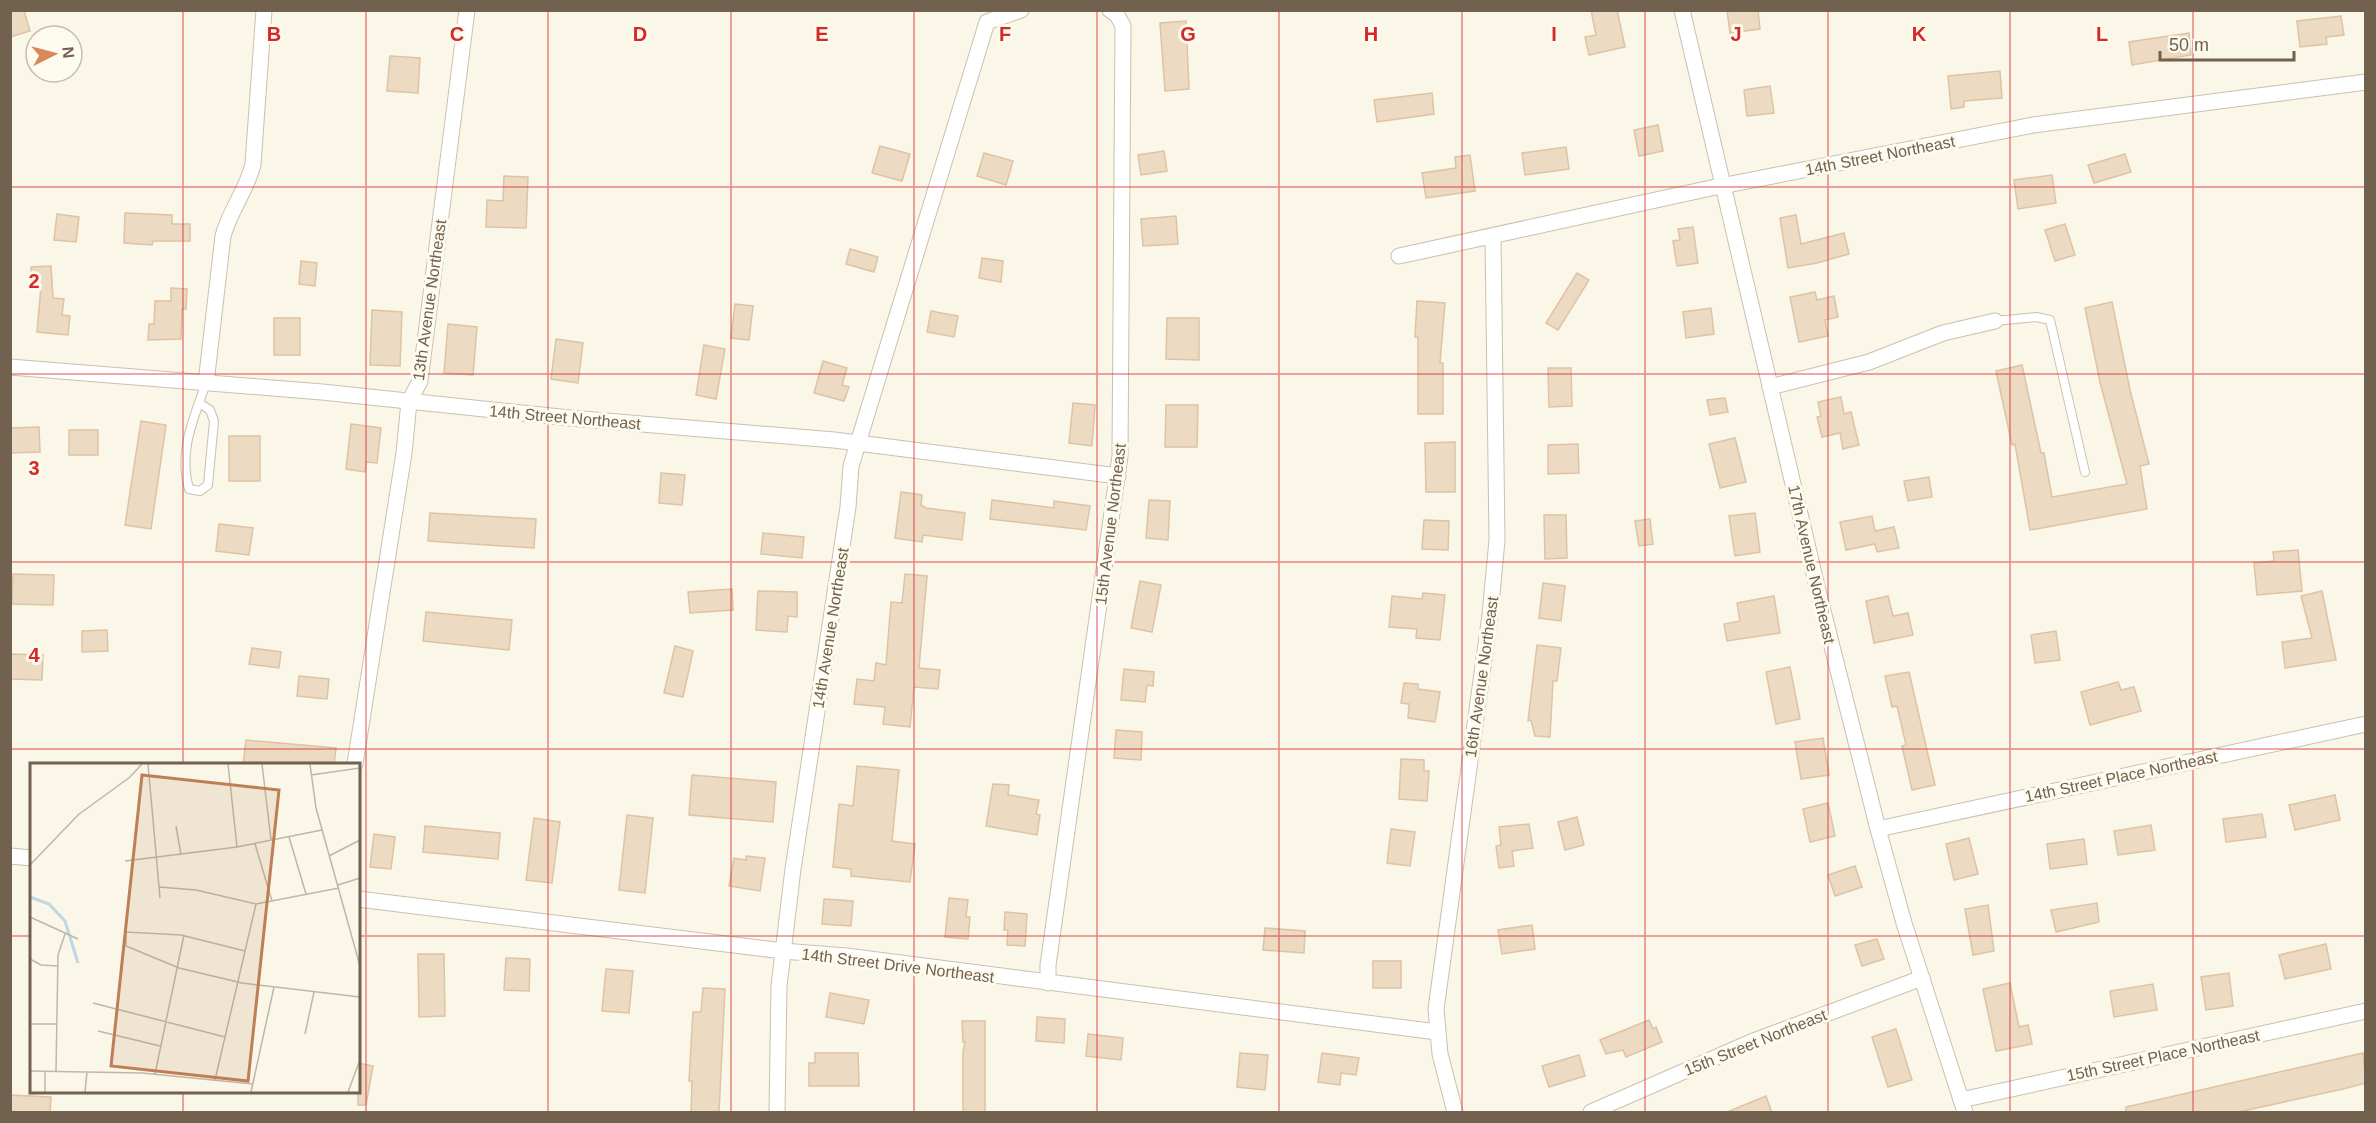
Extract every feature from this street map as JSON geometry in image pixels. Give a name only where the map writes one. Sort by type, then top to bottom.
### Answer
[{"type":"street","points":[[206,383],[223,236],[227,219],[249,181],[253,164],[264,10]]},
{"type":"street","name":"13th Avenue Northeast","points":[[355,763],[410,402],[420,381],[467,10]]},
{"type":"street","name":"14th Avenue Northeast","points":[[777,1113],[779,986],[783,951],[856,444],[987,22],[1021,10]]},
{"type":"street","name":"15th Avenue Northeast","points":[[1048,983],[1048,964],[1118,476],[1123,26],[1117,15],[1110,10]]},
{"type":"street","name":"17th Avenue Northeast","points":[[1682,10],[1770,387],[1878,829],[1963,1106]]},
{"type":"street","name":"14th Street Northeast","points":[[1399,256],[1724,186],[2033,124],[2366,82]]},
{"type":"street","name":"16th Avenue Northeast","points":[[1455,1113],[1437,1032],[1438,982],[1490,615],[1497,540],[1493,237]]},
{"type":"street","points":[[1770,387],[1869,362],[1943,333],[1995,321]]},
{"type":"street","name":"14th Street Northeast","points":[[10,367],[206,383],[856,444],[1118,476]]},
{"type":"street","name":"14th Street Place Northeast","points":[[1878,829],[2366,724]]},
{"type":"street","points":[[10,856],[30,858]]},
{"type":"street","name":"14th Street Drive Northeast","points":[[360,899],[783,951],[846,956],[1437,1032]]},
{"type":"street","name":"15th Street Northeast","points":[[1591,1113],[1751,1042],[1922,978]]},
{"type":"street","name":"15th Street Place Northeast","points":[[1963,1106],[2366,1011]]},
{"type":"lane","points":[[1995,321],[2036,317],[2050,321],[2085,472]]},
{"type":"lane","points":[[199,403],[210,410],[214,421],[208,485],[200,490],[189,489],[184,473],[191,420],[206,383]]},
{"type":"building","points":[[10,10],[24,10],[28,24],[24,24],[24,33],[10,37]]},
{"type":"building","points":[[1591,10],[1617,10],[1625,47],[1589,55],[1585,37],[1596,35]]},
{"type":"building","points":[[1727,10],[1758,10],[1760,29],[1730,33]]},
{"type":"building","points":[[2341,16],[2344,35],[2326,37],[2327,44],[2300,47],[2297,21]]},
{"type":"building","points":[[1186,21],[1189,89],[1165,91],[1160,23]]},
{"type":"building","points":[[2189,33],[2191,55],[2132,65],[2129,42]]},
{"type":"building","points":[[390,56],[420,58],[418,93],[387,91]]},
{"type":"building","points":[[2000,71],[2002,98],[1964,101],[1964,107],[1951,109],[1948,76]]},
{"type":"building","points":[[1770,86],[1774,113],[1747,116],[1744,90]]},
{"type":"building","points":[[1432,93],[1434,114],[1377,122],[1374,100]]},
{"type":"building","points":[[1658,125],[1663,151],[1639,156],[1634,130]]},
{"type":"building","points":[[880,146],[910,154],[902,181],[872,173]]},
{"type":"building","points":[[1566,147],[1569,169],[1525,175],[1522,153]]},
{"type":"building","points":[[1164,151],[1167,171],[1141,175],[1138,155]]},
{"type":"building","points":[[984,153],[1013,161],[1006,185],[977,176]]},
{"type":"building","points":[[2125,154],[2131,172],[2094,183],[2088,165]]},
{"type":"building","points":[[1470,155],[1475,191],[1426,198],[1422,173],[1456,168],[1455,157]]},
{"type":"building","points":[[2052,175],[2056,203],[2018,209],[2014,180]]},
{"type":"building","points":[[504,176],[528,177],[526,228],[486,227],[487,200],[503,201]]},
{"type":"building","points":[[125,213],[172,215],[172,224],[190,224],[190,241],[153,241],[152,245],[124,243]]},
{"type":"building","points":[[57,214],[79,217],[76,242],[54,240]]},
{"type":"building","points":[[1796,215],[1801,244],[1844,233],[1849,254],[1788,268],[1780,218]]},
{"type":"building","points":[[1176,216],[1178,244],[1143,246],[1141,219]]},
{"type":"building","points":[[2065,224],[2075,255],[2055,261],[2045,230]]},
{"type":"building","points":[[1693,227],[1698,263],[1677,266],[1673,241],[1680,240],[1678,229]]},
{"type":"building","points":[[850,249],[878,257],[874,272],[846,264]]},
{"type":"building","points":[[982,258],[1003,261],[1001,282],[979,278]]},
{"type":"building","points":[[301,261],[317,263],[315,286],[299,284]]},
{"type":"building","points":[[51,266],[53,298],[64,299],[62,315],[70,316],[68,335],[37,332],[41,286],[32,286],[31,267]]},
{"type":"building","points":[[1577,273],[1589,280],[1558,330],[1546,323]]},
{"type":"building","points":[[171,288],[187,289],[186,309],[182,309],[181,339],[148,340],[149,324],[154,324],[155,301],[171,301]]},
{"type":"building","points":[[1815,292],[1817,300],[1834,296],[1838,317],[1825,320],[1828,336],[1799,342],[1790,297]]},
{"type":"building","points":[[1417,301],[1445,303],[1440,363],[1443,363],[1443,414],[1418,414],[1418,337],[1415,337]]},
{"type":"building","points":[[2112,302],[2130,390],[2149,464],[2140,466],[2147,509],[2030,530],[2015,444],[2012,445],[1996,371],[2022,365],[2041,453],[2044,453],[2052,497],[2127,484],[2100,382],[2085,308]]},
{"type":"building","points":[[735,304],[753,306],[749,340],[731,338]]},
{"type":"building","points":[[1711,308],[1714,334],[1686,338],[1683,312]]},
{"type":"building","points":[[372,310],[402,312],[400,366],[370,365]]},
{"type":"building","points":[[931,311],[958,316],[954,337],[927,332]]},
{"type":"building","points":[[274,318],[300,318],[300,355],[274,355]]},
{"type":"building","points":[[1167,318],[1199,318],[1199,360],[1166,359]]},
{"type":"building","points":[[448,324],[477,327],[473,375],[444,373]]},
{"type":"building","points":[[556,339],[583,343],[578,383],[551,379]]},
{"type":"building","points":[[704,345],[725,349],[716,399],[696,395]]},
{"type":"building","points":[[823,361],[847,368],[842,385],[849,387],[844,401],[814,393]]},
{"type":"building","points":[[1548,368],[1571,368],[1572,406],[1549,407]]},
{"type":"building","points":[[1841,397],[1844,414],[1851,412],[1859,445],[1843,449],[1840,433],[1822,437],[1817,417],[1821,416],[1818,402]]},
{"type":"building","points":[[1725,398],[1728,412],[1710,415],[1707,400]]},
{"type":"building","points":[[1073,403],[1095,405],[1092,446],[1069,443]]},
{"type":"building","points":[[1166,405],[1198,405],[1197,447],[1165,447]]},
{"type":"building","points":[[141,421],[166,425],[151,529],[125,525]]},
{"type":"building","points":[[351,424],[381,428],[377,463],[366,462],[365,472],[346,469]]},
{"type":"building","points":[[39,427],[40,452],[10,453],[10,428]]},
{"type":"building","points":[[69,430],[98,430],[98,455],[69,455]]},
{"type":"building","points":[[229,436],[260,436],[260,481],[229,481]]},
{"type":"building","points":[[1735,438],[1746,482],[1720,488],[1709,444]]},
{"type":"building","points":[[1455,442],[1455,492],[1426,492],[1425,443]]},
{"type":"building","points":[[1578,444],[1579,473],[1548,474],[1548,445]]},
{"type":"building","points":[[661,473],[685,475],[682,505],[659,503]]},
{"type":"building","points":[[1929,477],[1932,497],[1908,501],[1904,481]]},
{"type":"building","points":[[901,492],[922,495],[921,505],[926,508],[965,513],[962,540],[923,535],[922,542],[895,538]]},
{"type":"building","points":[[992,500],[1054,508],[1054,501],[1090,506],[1086,530],[990,519]]},
{"type":"building","points":[[1149,500],[1170,501],[1168,540],[1146,538]]},
{"type":"building","points":[[430,513],[536,519],[534,548],[428,541]]},
{"type":"building","points":[[1755,513],[1760,552],[1735,556],[1729,516]]},
{"type":"building","points":[[1544,515],[1566,515],[1567,558],[1545,559]]},
{"type":"building","points":[[1872,516],[1875,531],[1894,527],[1899,548],[1877,552],[1875,544],[1846,550],[1840,522]]},
{"type":"building","points":[[1650,519],[1653,544],[1639,546],[1635,521]]},
{"type":"building","points":[[1424,520],[1449,521],[1448,550],[1422,549]]},
{"type":"building","points":[[219,524],[253,528],[249,555],[216,551]]},
{"type":"building","points":[[763,533],[804,537],[802,558],[761,554]]},
{"type":"building","points":[[2298,550],[2302,591],[2257,595],[2254,563],[2274,561],[2273,552]]},
{"type":"building","points":[[13,574],[54,575],[53,605],[12,604]]},
{"type":"building","points":[[905,574],[927,576],[919,668],[940,670],[938,689],[914,687],[910,727],[883,724],[885,707],[854,704],[857,679],[874,681],[876,663],[886,665],[891,602],[902,603]]},
{"type":"building","points":[[1140,581],[1161,585],[1152,632],[1131,628]]},
{"type":"building","points":[[1543,583],[1565,586],[1561,621],[1539,618]]},
{"type":"building","points":[[732,589],[733,610],[690,613],[688,592]]},
{"type":"building","points":[[758,591],[797,592],[797,617],[788,616],[787,632],[756,630]]},
{"type":"building","points":[[2322,591],[2336,660],[2285,668],[2282,642],[2312,638],[2301,596]]},
{"type":"building","points":[[1423,593],[1445,595],[1440,640],[1416,638],[1417,629],[1389,627],[1392,596],[1422,599]]},
{"type":"building","points":[[1774,596],[1780,633],[1727,641],[1724,624],[1740,621],[1737,603]]},
{"type":"building","points":[[1888,596],[1893,616],[1908,613],[1913,635],[1874,643],[1866,601]]},
{"type":"building","points":[[426,612],[512,620],[509,650],[423,641]]},
{"type":"building","points":[[107,630],[108,651],[82,652],[82,631]]},
{"type":"building","points":[[2056,631],[2060,660],[2035,663],[2031,635]]},
{"type":"building","points":[[1537,645],[1561,648],[1557,681],[1553,681],[1550,737],[1535,736],[1531,720],[1528,721]]},
{"type":"building","points":[[675,646],[693,651],[683,697],[664,693]]},
{"type":"building","points":[[252,648],[281,652],[279,668],[249,664]]},
{"type":"building","points":[[10,654],[43,655],[42,680],[10,679]]},
{"type":"building","points":[[1790,667],[1800,719],[1776,724],[1766,672]]},
{"type":"building","points":[[1124,669],[1154,672],[1153,686],[1147,685],[1145,702],[1121,700]]},
{"type":"building","points":[[1909,672],[1935,785],[1912,790],[1902,746],[1906,745],[1897,706],[1892,707],[1885,676]]},
{"type":"building","points":[[299,676],[329,679],[327,699],[297,696]]},
{"type":"building","points":[[2118,682],[2121,690],[2134,687],[2141,711],[2090,725],[2081,692]]},
{"type":"building","points":[[1404,683],[1418,684],[1418,689],[1440,692],[1435,722],[1408,718],[1409,704],[1401,703]]},
{"type":"building","points":[[1116,730],[1142,732],[1141,760],[1114,758]]},
{"type":"building","points":[[1823,738],[1829,775],[1801,779],[1795,742]]},
{"type":"building","points":[[246,740],[336,748],[334,763],[243,763]]},
{"type":"building","points":[[1401,759],[1424,760],[1424,771],[1429,771],[1427,801],[1399,799]]},
{"type":"building","points":[[857,766],[899,770],[892,841],[915,844],[910,882],[851,876],[851,869],[833,867],[839,804],[853,806]]},
{"type":"building","points":[[692,775],[776,782],[773,822],[689,815]]},
{"type":"building","points":[[993,784],[1009,785],[1008,795],[1039,800],[1036,814],[1040,815],[1037,835],[986,826]]},
{"type":"building","points":[[2335,795],[2340,820],[2295,830],[2289,805]]},
{"type":"building","points":[[1828,803],[1835,836],[1810,842],[1803,809]]},
{"type":"building","points":[[2262,814],[2266,837],[2226,842],[2223,819]]},
{"type":"building","points":[[627,815],[653,818],[645,893],[619,890]]},
{"type":"building","points":[[1577,817],[1584,845],[1565,850],[1558,822]]},
{"type":"building","points":[[534,818],[560,822],[552,883],[526,880]]},
{"type":"building","points":[[1529,824],[1533,848],[1512,851],[1514,866],[1499,868],[1496,846],[1501,845],[1499,827]]},
{"type":"building","points":[[2151,825],[2155,850],[2118,855],[2114,831]]},
{"type":"building","points":[[425,826],[500,833],[498,859],[423,852]]},
{"type":"building","points":[[1391,829],[1415,832],[1410,866],[1387,863]]},
{"type":"building","points":[[374,834],[395,837],[391,869],[370,867]]},
{"type":"building","points":[[1969,838],[1978,874],[1954,880],[1946,844]]},
{"type":"building","points":[[2084,839],[2087,864],[2050,869],[2047,844]]},
{"type":"building","points":[[746,856],[765,858],[760,891],[729,886],[734,858],[746,860]]},
{"type":"building","points":[[1855,866],[1862,887],[1835,896],[1828,875]]},
{"type":"building","points":[[949,898],[968,900],[966,917],[970,917],[968,939],[945,937]]},
{"type":"building","points":[[824,899],[853,901],[851,926],[822,924]]},
{"type":"building","points":[[2097,903],[2099,922],[2056,932],[2051,910]]},
{"type":"building","points":[[1988,905],[1994,951],[1973,955],[1965,909]]},
{"type":"building","points":[[1005,912],[1027,914],[1025,946],[1007,945],[1008,930],[1004,930]]},
{"type":"building","points":[[1532,925],[1535,949],[1502,954],[1498,930]]},
{"type":"building","points":[[1265,928],[1305,931],[1304,953],[1263,950]]},
{"type":"building","points":[[1877,939],[1884,959],[1862,966],[1855,945]]},
{"type":"building","points":[[2326,944],[2331,969],[2285,979],[2279,955]]},
{"type":"building","points":[[418,954],[444,954],[445,1016],[419,1017]]},
{"type":"building","points":[[506,958],[530,959],[529,991],[504,990]]},
{"type":"building","points":[[1373,961],[1401,961],[1401,988],[1373,988]]},
{"type":"building","points":[[606,969],[633,971],[629,1013],[602,1011]]},
{"type":"building","points":[[2229,973],[2233,1006],[2206,1010],[2201,977]]},
{"type":"building","points":[[2010,983],[2019,1027],[2028,1025],[2032,1044],[1996,1051],[1983,989]]},
{"type":"building","points":[[2153,984],[2157,1010],[2114,1017],[2110,991]]},
{"type":"building","points":[[703,988],[725,989],[719,1113],[691,1113],[692,1081],[689,1081],[693,1012],[701,1012]]},
{"type":"building","points":[[830,993],[869,1000],[864,1024],[826,1017]]},
{"type":"building","points":[[1037,1017],[1065,1019],[1064,1043],[1036,1041]]},
{"type":"building","points":[[1649,1020],[1653,1029],[1656,1027],[1662,1042],[1626,1057],[1623,1050],[1606,1054],[1600,1040]]},
{"type":"building","points":[[962,1021],[985,1021],[985,1113],[963,1113],[965,1042],[963,1042]]},
{"type":"building","points":[[1896,1029],[1912,1080],[1888,1087],[1872,1037]]},
{"type":"building","points":[[1088,1034],[1123,1038],[1121,1060],[1086,1056]]},
{"type":"building","points":[[815,1053],[858,1053],[859,1086],[809,1086],[809,1063],[815,1063]]},
{"type":"building","points":[[1240,1053],[1268,1055],[1265,1090],[1237,1087]]},
{"type":"building","points":[[1322,1053],[1359,1058],[1356,1075],[1341,1073],[1340,1085],[1318,1082]]},
{"type":"building","points":[[2363,1053],[2366,1083],[2343,1089],[2234,1113],[2126,1113],[2126,1107]]},
{"type":"building","points":[[1579,1055],[1585,1076],[1549,1087],[1542,1066]]},
{"type":"building","points":[[360,1063],[373,1066],[366,1105],[358,1105]]},
{"type":"building","points":[[10,1095],[51,1097],[50,1113],[10,1113]]},
{"type":"building","points":[[1766,1096],[1772,1113],[1727,1113],[1727,1112]]}]
